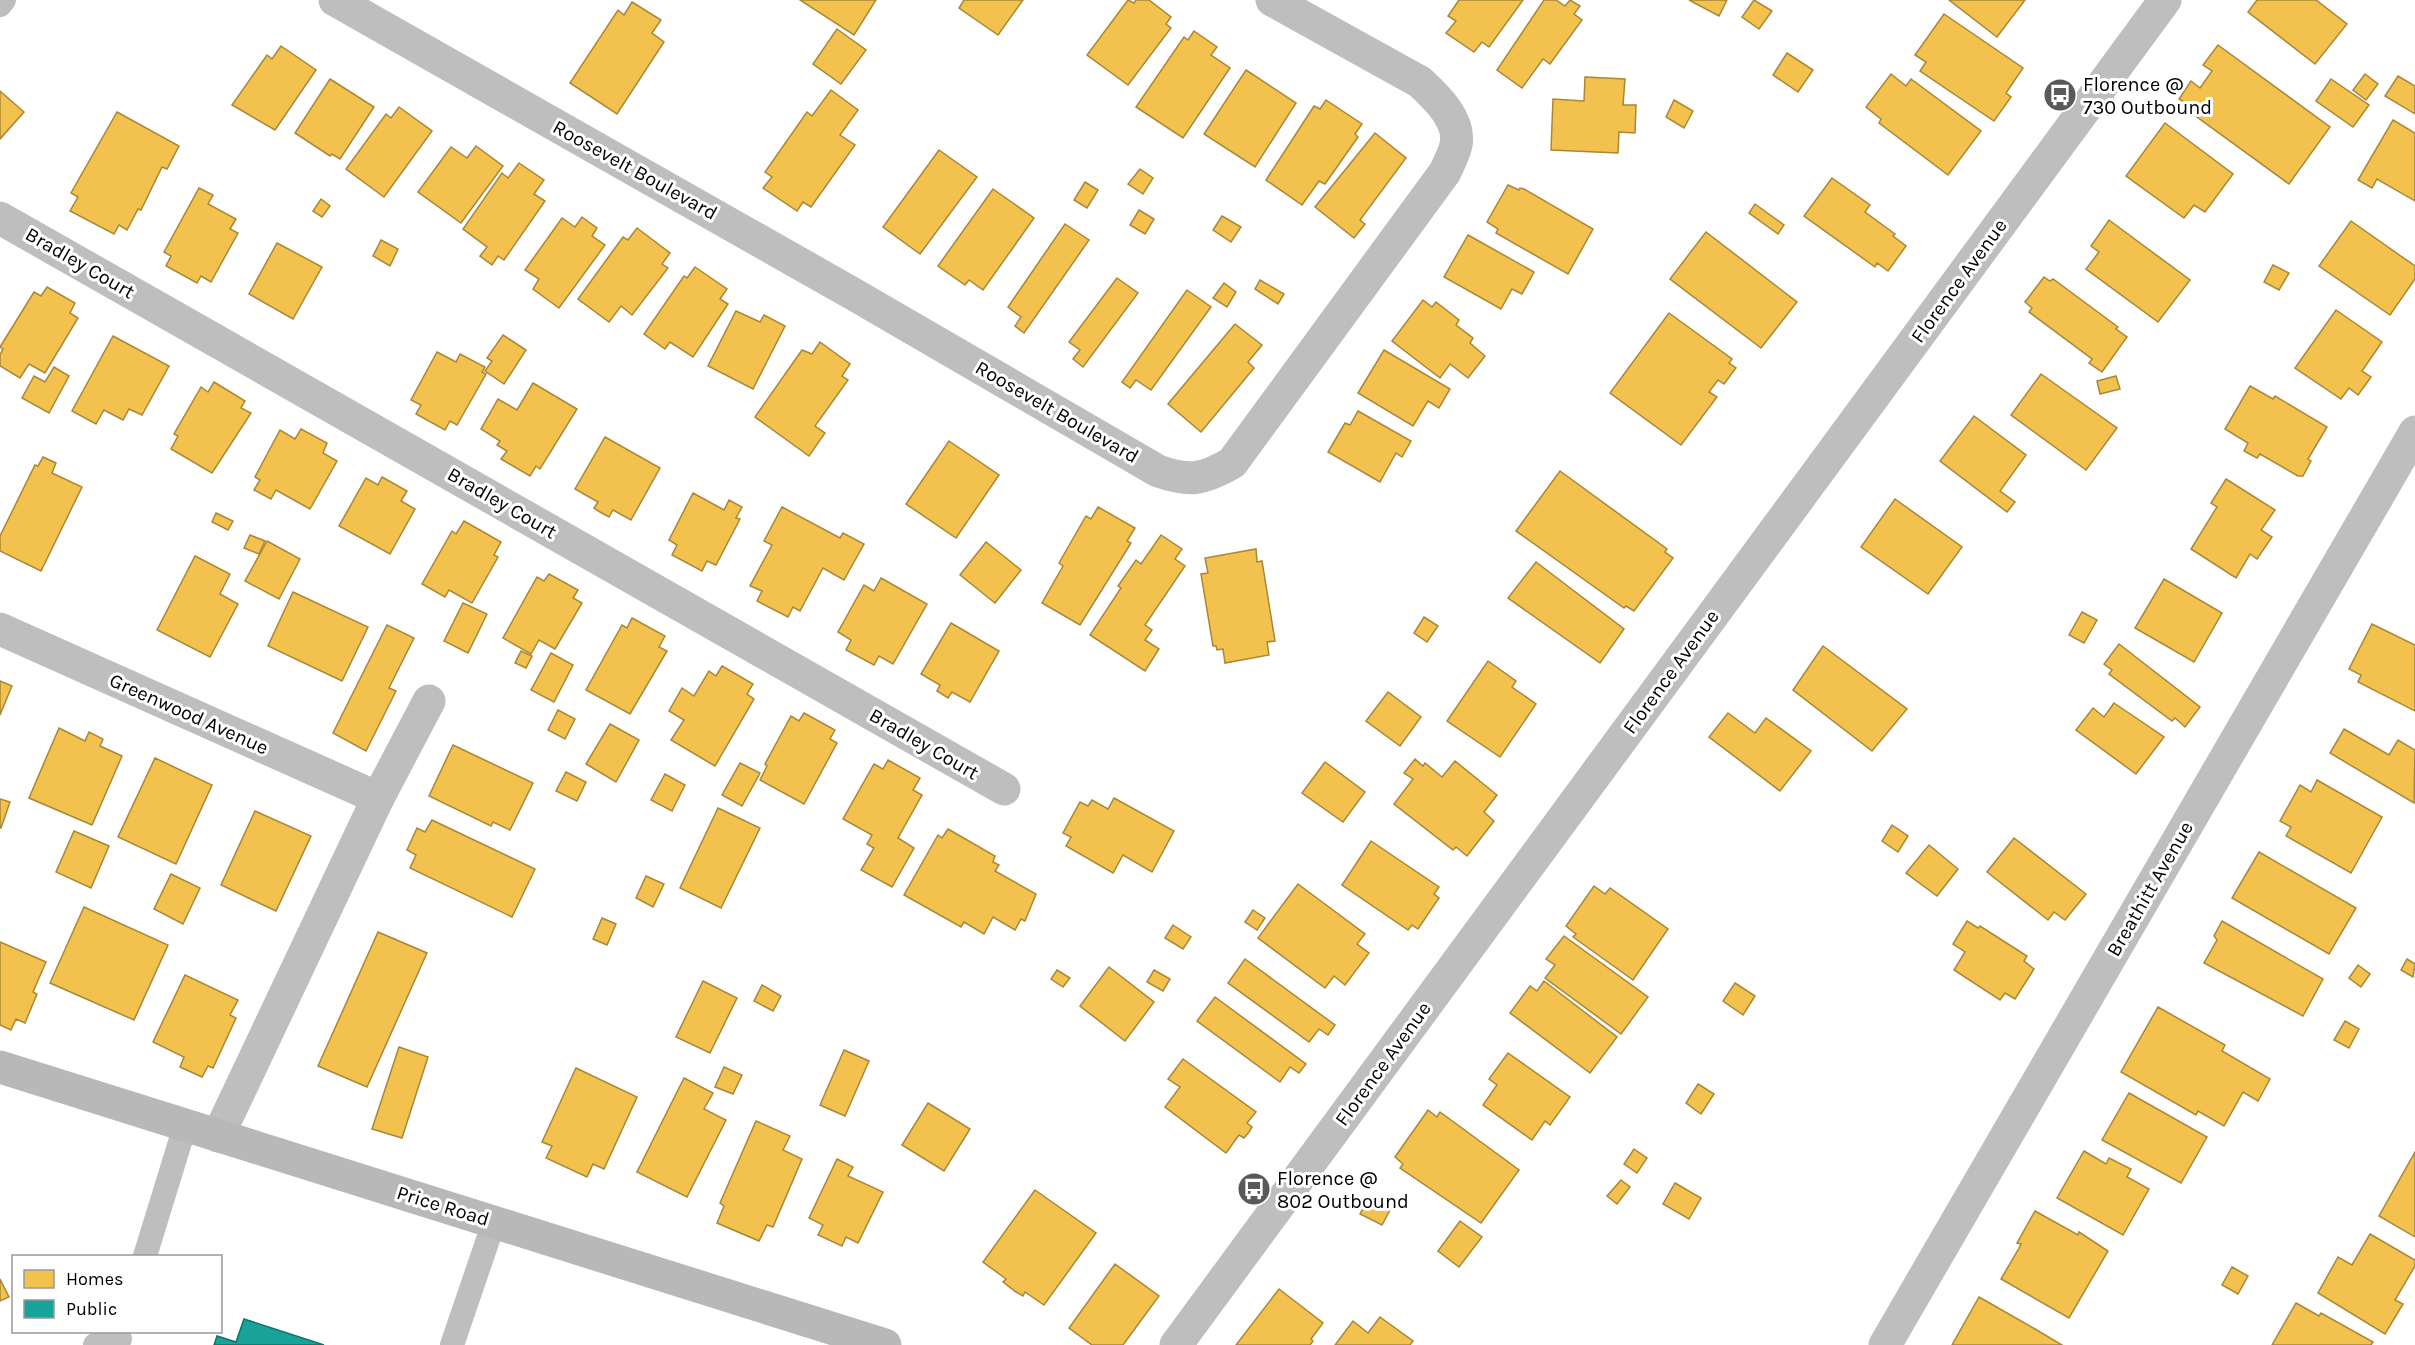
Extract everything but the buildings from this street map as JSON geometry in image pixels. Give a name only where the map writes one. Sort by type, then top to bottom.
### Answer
[{"type":"street","name":"Roosevelt Boulevard","points":[[335,0],[855,295],[1158,471],[1184,479],[1208,477],[1232,463],[1445,172],[1456,144],[1453,122],[1440,100],[1420,82],[1272,0]]},
{"type":"street","name":"Florence Avenue","points":[[1176,1345],[2165,0]]},
{"type":"street","name":"Bradley Court","points":[[0,218],[1004,789]]},
{"type":"street","name":"Breathitt Avenue","points":[[1885,1345],[2415,432]]},
{"type":"street","name":"Greenwood Avenue","points":[[0,629],[378,798]]},
{"type":"street","points":[[218,1136],[378,798],[429,701]]},
{"type":"street","name":"Price Road","points":[[0,1067],[885,1345]]},
{"type":"lane","points":[[0,5],[4,0]]},
{"type":"lane","points":[[146,1255],[185,1126]]},
{"type":"lane","points":[[452,1345],[494,1222]]},
{"type":"lane","points":[[95,1345],[120,1338]]},
{"type":"place","name":"Florence @ 730 Outbound","points":[[2060,95]]},
{"type":"place","name":"Florence @ 802 Outbound","points":[[1254,1189]]}]
